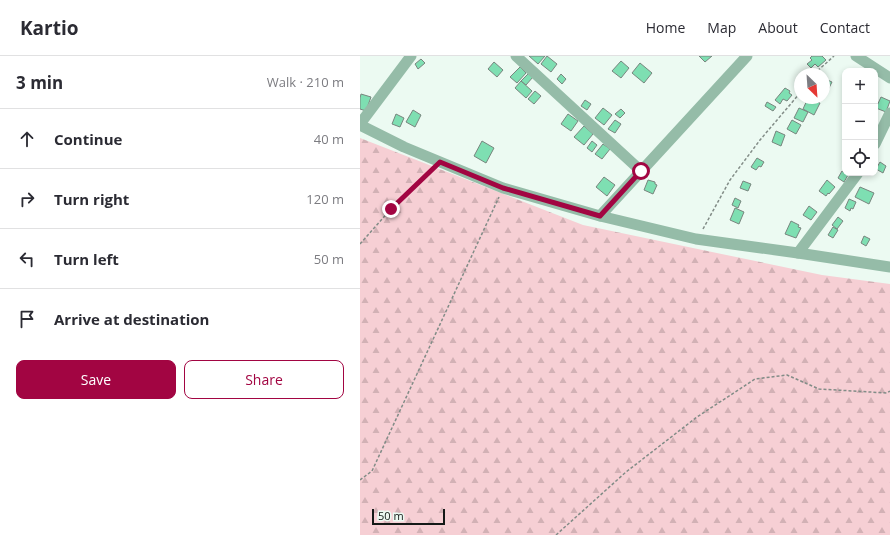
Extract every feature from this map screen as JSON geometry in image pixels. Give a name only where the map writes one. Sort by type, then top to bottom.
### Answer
[{"type":"street","points":[[411,56],[360,124],[404,147],[503,188],[600,216],[696,239],[798,252],[890,267]]},
{"type":"street","points":[[516,56],[641,171]]},
{"type":"street","points":[[600,216],[747,56]]},
{"type":"street","points":[[856,56],[890,78]]},
{"type":"street","points":[[877,140],[890,113]]},
{"type":"street","points":[[798,252],[856,176]]},
{"type":"path","points":[[821,68],[834,56]]},
{"type":"path","points":[[696,239],[730,180],[760,140],[794,100]]},
{"type":"path","points":[[360,244],[391,209],[440,162]]},
{"type":"path","points":[[360,480],[372,471],[503,188]]},
{"type":"path","points":[[556,535],[626,472],[697,417],[755,378],[787,375],[819,389],[887,393],[890,391]]},
{"type":"green space","points":[[360,138],[583,225],[822,275],[890,284],[890,535],[360,535]]},
{"type":"building","points":[[529,56],[545,56],[538,64]]},
{"type":"building","points":[[547,56],[557,64],[551,72],[541,64]]},
{"type":"building","points":[[699,56],[712,56],[705,62]]},
{"type":"building","points":[[812,56],[822,56],[826,60],[818,67],[815,64],[811,68],[807,64],[812,60],[810,58]]},
{"type":"building","points":[[421,59],[425,63],[418,69],[415,64]]},
{"type":"building","points":[[621,61],[629,68],[621,78],[612,71]]},
{"type":"building","points":[[494,62],[503,70],[497,77],[488,69]]},
{"type":"building","points":[[640,63],[652,73],[644,83],[632,73]]},
{"type":"building","points":[[520,67],[526,73],[517,83],[510,77]]},
{"type":"building","points":[[529,73],[533,77],[526,85],[521,81]]},
{"type":"building","points":[[561,74],[566,79],[562,84],[557,79]]},
{"type":"building","points":[[521,81],[532,91],[526,98],[515,88]]},
{"type":"building","points":[[785,88],[790,91],[789,93],[792,95],[787,101],[783,99],[780,104],[775,100]]},
{"type":"building","points":[[535,91],[541,96],[534,104],[528,99]]},
{"type":"building","points":[[361,94],[371,97],[366,111],[360,109]]},
{"type":"building","points":[[881,97],[890,101],[886,112],[878,109],[878,104]]},
{"type":"building","points":[[585,100],[591,104],[587,110],[581,106]]},
{"type":"building","points":[[767,102],[776,107],[773,111],[765,106]]},
{"type":"building","points":[[805,104],[820,104],[814,115],[803,109]]},
{"type":"building","points":[[603,108],[612,115],[604,125],[595,118]]},
{"type":"building","points":[[799,108],[808,112],[803,122],[794,118]]},
{"type":"building","points":[[621,109],[625,113],[620,118],[615,114]]},
{"type":"building","points":[[413,110],[421,115],[415,127],[406,122]]},
{"type":"building","points":[[396,114],[404,118],[400,127],[392,124]]},
{"type":"building","points":[[568,114],[578,121],[571,131],[561,124]]},
{"type":"building","points":[[615,120],[621,124],[615,133],[608,129]]},
{"type":"building","points":[[792,120],[801,125],[796,134],[787,129]]},
{"type":"building","points":[[584,126],[593,134],[584,145],[574,137]]},
{"type":"building","points":[[776,131],[785,135],[781,146],[772,142]]},
{"type":"building","points":[[482,141],[494,148],[486,163],[474,156]]},
{"type":"building","points":[[592,141],[597,145],[592,152],[587,148]]},
{"type":"building","points":[[603,144],[610,149],[602,159],[595,154]]},
{"type":"building","points":[[757,158],[764,162],[761,167],[759,166],[756,170],[751,167]]},
{"type":"building","points":[[880,162],[886,166],[883,173],[878,170]]},
{"type":"building","points":[[842,171],[842,176],[847,176],[844,182],[838,178]]},
{"type":"building","points":[[604,177],[615,185],[607,196],[596,187]]},
{"type":"building","points":[[648,180],[655,182],[657,185],[653,194],[644,190]]},
{"type":"building","points":[[827,180],[835,187],[826,196],[819,191]]},
{"type":"building","points":[[743,181],[751,184],[748,191],[740,188]]},
{"type":"building","points":[[860,187],[874,193],[869,204],[855,197]]},
{"type":"building","points":[[735,198],[741,201],[738,208],[732,205]]},
{"type":"building","points":[[849,199],[856,202],[853,209],[851,208],[850,211],[845,208]]},
{"type":"building","points":[[809,206],[817,212],[811,220],[803,215]]},
{"type":"building","points":[[735,208],[744,212],[739,224],[730,220]]},
{"type":"building","points":[[838,217],[843,221],[837,229],[832,225]]},
{"type":"building","points":[[791,221],[799,225],[798,227],[801,228],[796,238],[785,234]]},
{"type":"building","points":[[833,227],[838,230],[833,238],[828,235]]},
{"type":"building","points":[[864,236],[870,239],[866,246],[861,243]]},
{"type":"route","points":[[391,209],[440,162],[503,188],[600,216],[641,171]]}]
